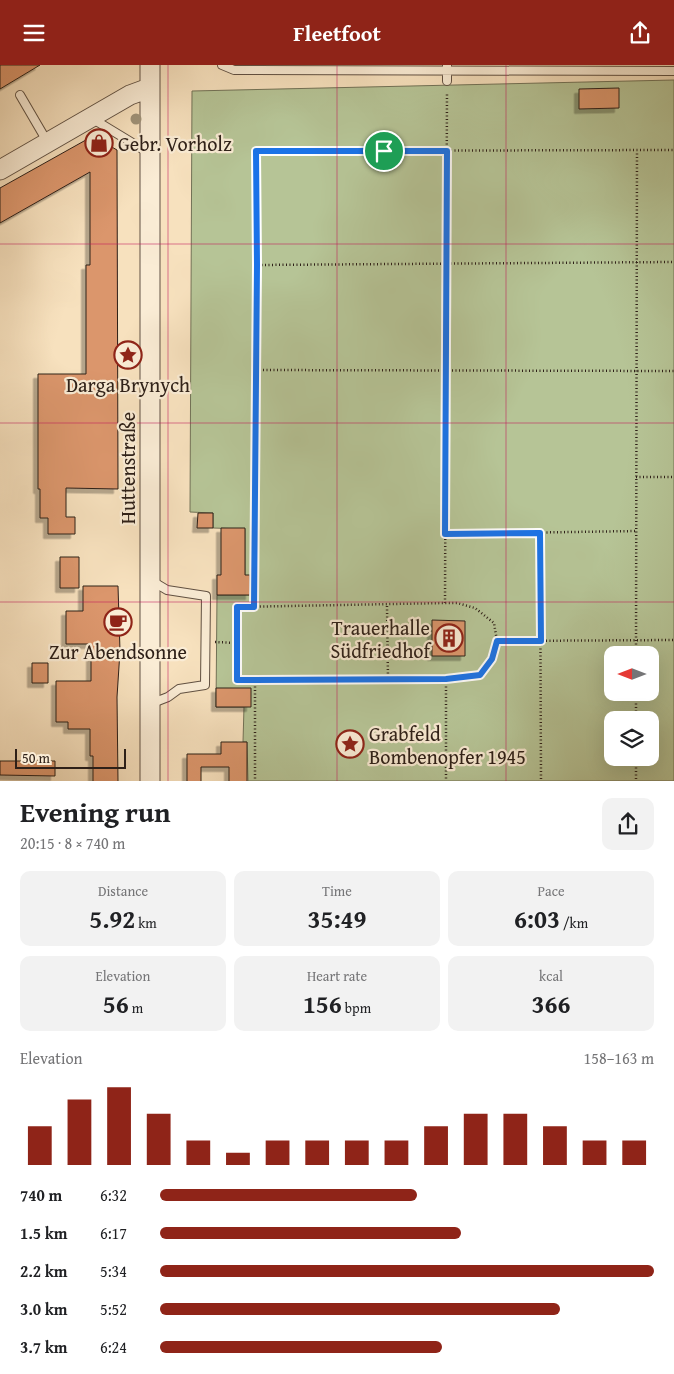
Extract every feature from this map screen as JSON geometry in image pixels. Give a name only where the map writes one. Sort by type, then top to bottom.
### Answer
[{"type":"street","name":"Huttenstraße","points":[[150,65],[150,781]]},
{"type":"street","points":[[0,169],[130,95],[150,89]]},
{"type":"lane","points":[[222,65],[234,70],[306,67],[674,71]]},
{"type":"lane","points":[[447,68],[447,81]]},
{"type":"lane","points":[[20,95],[48,143]]},
{"type":"lane","points":[[91,118],[150,153]]},
{"type":"lane","points":[[150,580],[166,589],[206,595],[205,685],[179,689],[168,697],[150,704]]},
{"type":"path","points":[[445,603],[447,81]]},
{"type":"path","points":[[254,607],[256,151],[674,151]]},
{"type":"path","points":[[636,646],[637,151]]},
{"type":"path","points":[[257,265],[674,262]]},
{"type":"path","points":[[256,370],[674,371]]},
{"type":"path","points":[[636,477],[674,477]]},
{"type":"path","points":[[445,534],[636,531]]},
{"type":"path","points":[[540,533],[541,781]]},
{"type":"path","points":[[457,603],[475,608],[494,623],[497,641],[492,659],[480,675],[446,679],[237,680],[237,607],[387,605],[457,603]]},
{"type":"path","points":[[387,605],[388,679]]},
{"type":"path","points":[[497,641],[674,640]]},
{"type":"path","points":[[206,642],[236,643]]},
{"type":"path","points":[[446,679],[446,781]]},
{"type":"path","points":[[255,681],[255,781]]},
{"type":"path","points":[[636,766],[636,781]]},
{"type":"green space","points":[[674,80],[674,781],[248,781],[247,742],[243,742],[244,707],[216,707],[217,595],[250,595],[245,575],[245,529],[213,528],[213,513],[190,512],[192,91]]},
{"type":"building","points":[[0,65],[40,65],[0,89]]},
{"type":"building","points":[[619,88],[619,108],[579,109],[579,89]]},
{"type":"building","points":[[93,136],[117,150],[118,489],[66,488],[66,517],[75,517],[75,534],[48,534],[48,518],[40,518],[40,489],[38,489],[38,374],[86,374],[86,265],[90,265],[90,172],[0,223],[0,188]]},
{"type":"building","points":[[198,513],[213,513],[213,528],[197,528]]},
{"type":"building","points":[[221,528],[245,528],[245,575],[250,575],[250,595],[217,595],[217,575],[221,575]]},
{"type":"building","points":[[60,557],[79,557],[79,588],[60,588]]},
{"type":"building","points":[[83,586],[118,586],[120,651],[117,697],[118,781],[93,781],[93,756],[90,756],[90,729],[68,729],[68,722],[56,722],[56,681],[91,681],[91,644],[66,644],[66,611],[83,611]]},
{"type":"building","name":"Trauerhalle Südfriedhof","points":[[432,620],[465,621],[465,656],[432,656]]},
{"type":"building","points":[[32,663],[48,663],[48,683],[32,683]]},
{"type":"building","points":[[216,688],[251,688],[251,707],[216,707]]},
{"type":"building","points":[[221,742],[247,742],[247,781],[229,781],[229,767],[201,767],[201,781],[187,781],[187,754],[221,754]]},
{"type":"building","points":[[0,761],[55,761],[55,776],[0,775]]},
{"type":"place","name":"Gebr. Vorholz","points":[[99,143]]},
{"type":"place","name":"Darga Brynych","points":[[128,355]]},
{"type":"place","name":"Zur Abendsonne","points":[[118,622]]},
{"type":"place","name":"Trauerhalle Südfriedhof","points":[[449,638]]},
{"type":"place","name":"Grabfeld Bombenopfer 1945","points":[[350,744]]},
{"type":"route","points":[[256,151],[384,151],[447,151],[445,534],[540,533],[541,641],[497,641],[492,659],[480,675],[446,679],[237,680],[237,607],[254,607],[256,151]]}]
